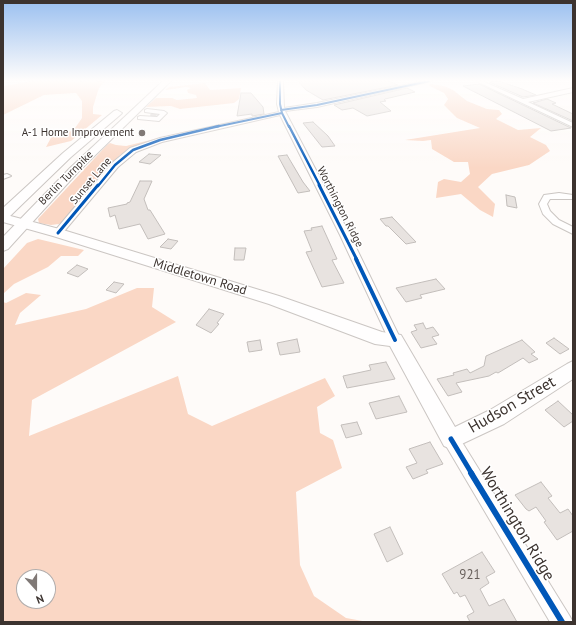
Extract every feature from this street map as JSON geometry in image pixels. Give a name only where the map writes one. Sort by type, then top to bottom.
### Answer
[{"type":"highway","name":"Berlin Turnpike","points":[[3,216],[77,147],[121,110]]},
{"type":"highway","name":"Berlin Turnpike","points":[[3,246],[127,118],[138,114],[141,110]]},
{"type":"main road","name":"Middletown Road","points":[[3,216],[23,224],[58,233],[307,311],[381,339],[395,340]]},
{"type":"main road","name":"Worthington Ridge","points":[[395,340],[451,439]]},
{"type":"main road","name":"Hudson Street","points":[[451,439],[497,417],[573,369]]},
{"type":"street","name":"Sunset Lane","points":[[58,233],[115,165],[132,150],[160,140],[246,119],[290,110]]},
{"type":"street","points":[[542,110],[573,125]]},
{"type":"street","points":[[147,111],[153,115],[138,114],[147,111]]},
{"type":"street","name":"Worthington Ridge","points":[[281,112],[344,235],[395,340]]},
{"type":"street","points":[[572,197],[547,197],[543,204],[546,212],[556,222],[573,231]]},
{"type":"street","name":"Worthington Ridge","points":[[451,439],[562,622]]},
{"type":"shaded area","points":[[3,110],[13,110],[3,115]]},
{"type":"shaded area","points":[[82,110],[93,110],[93,114],[102,115],[71,141],[46,147],[53,134],[73,131],[82,118]]},
{"type":"shaded area","points":[[449,110],[499,110],[502,114],[496,119],[518,130],[541,128],[530,137],[546,145],[550,151],[529,165],[492,174],[478,187],[495,204],[493,217],[480,210],[461,194],[436,198],[438,182],[444,179],[461,182],[470,174],[468,162],[454,162],[432,149],[431,140],[405,140],[480,128],[457,118]]},
{"type":"shaded area","points":[[187,131],[147,142],[120,155],[67,219],[59,224],[51,225],[39,223],[38,219],[110,143],[126,146]]},
{"type":"shaded area","points":[[38,239],[84,250],[78,256],[61,256],[48,267],[14,284],[3,294],[3,269],[27,243]]},
{"type":"shaded area","points":[[137,288],[154,288],[152,307],[176,322],[32,400],[29,436],[178,376],[188,414],[212,426],[325,378],[335,396],[317,407],[320,433],[333,440],[342,468],[296,492],[300,565],[314,596],[346,618],[368,622],[3,622],[3,302],[6,303],[26,293],[41,295],[20,313],[15,325],[86,309]]},
{"type":"building","points":[[238,110],[263,110],[264,114],[237,116]]},
{"type":"building","points":[[357,110],[391,111],[367,116]]},
{"type":"building","points":[[510,110],[534,110],[571,128],[551,131]]},
{"type":"building","points":[[549,110],[565,110],[573,114],[573,121]]},
{"type":"building","points":[[313,122],[328,136],[335,146],[322,147],[303,123]]},
{"type":"building","points":[[149,154],[161,155],[150,164],[139,162]]},
{"type":"building","points":[[287,155],[310,191],[298,193],[278,156]]},
{"type":"building","points":[[140,181],[152,181],[144,199],[148,210],[150,210],[165,234],[148,239],[140,224],[119,229],[115,215],[110,217],[108,208],[130,202]]},
{"type":"building","points":[[506,195],[515,197],[517,208],[507,206]]},
{"type":"building","points":[[392,217],[416,242],[406,244],[380,219]]},
{"type":"building","points":[[322,226],[337,259],[332,260],[344,283],[322,287],[306,252],[312,251],[304,231]]},
{"type":"building","points":[[168,239],[178,241],[171,249],[160,247]]},
{"type":"building","points":[[235,248],[246,248],[244,260],[234,260]]},
{"type":"building","points":[[77,265],[88,269],[78,277],[67,273]]},
{"type":"building","points":[[436,279],[445,289],[420,295],[422,298],[406,302],[396,288]]},
{"type":"building","points":[[114,282],[124,284],[116,293],[106,290]]},
{"type":"building","points":[[209,309],[224,314],[217,323],[219,324],[211,333],[196,325]]},
{"type":"building","points":[[423,323],[426,329],[433,327],[439,335],[432,337],[437,344],[421,348],[411,332],[417,330],[414,325]]},
{"type":"building","points":[[554,338],[569,349],[560,354],[546,343]]},
{"type":"building","points":[[297,339],[300,352],[280,355],[277,343]]},
{"type":"building","points":[[260,340],[262,350],[249,352],[247,342]]},
{"type":"building","points":[[522,340],[535,352],[531,354],[538,359],[529,363],[523,358],[498,373],[496,372],[489,376],[456,383],[462,392],[448,396],[437,379],[454,375],[453,373],[467,369],[470,373],[484,366],[486,356]]},
{"type":"building","points":[[386,362],[395,379],[347,388],[343,376],[371,370],[369,365]]},
{"type":"building","points":[[399,396],[407,412],[376,419],[369,403]]},
{"type":"building","points":[[558,401],[573,415],[573,421],[564,427],[545,410]]},
{"type":"building","points":[[357,422],[362,434],[346,438],[341,425]]},
{"type":"building","points":[[430,442],[443,464],[426,470],[428,473],[413,479],[406,467],[417,463],[409,449]]},
{"type":"building","points":[[541,482],[552,496],[548,498],[560,513],[568,509],[573,516],[573,531],[557,540],[544,522],[546,521],[536,507],[529,511],[515,495]]},
{"type":"building","points":[[390,527],[403,554],[387,562],[374,534]]},
{"type":"building","points":[[482,552],[495,572],[486,577],[489,583],[480,589],[489,606],[504,599],[517,622],[470,622],[467,616],[474,612],[465,595],[460,597],[457,592],[454,594],[442,574]]},
{"type":"tunnel","points":[[152,117],[155,113]]},
{"type":"cycle path","points":[[281,110],[345,235],[395,340]]},
{"type":"cycle path","points":[[58,233],[115,165],[133,150],[160,140],[282,113]]},
{"type":"cycle path","points":[[451,439],[562,622]]},
{"type":"place","name":"A-1 Home Improvement","points":[[142,133]]}]
